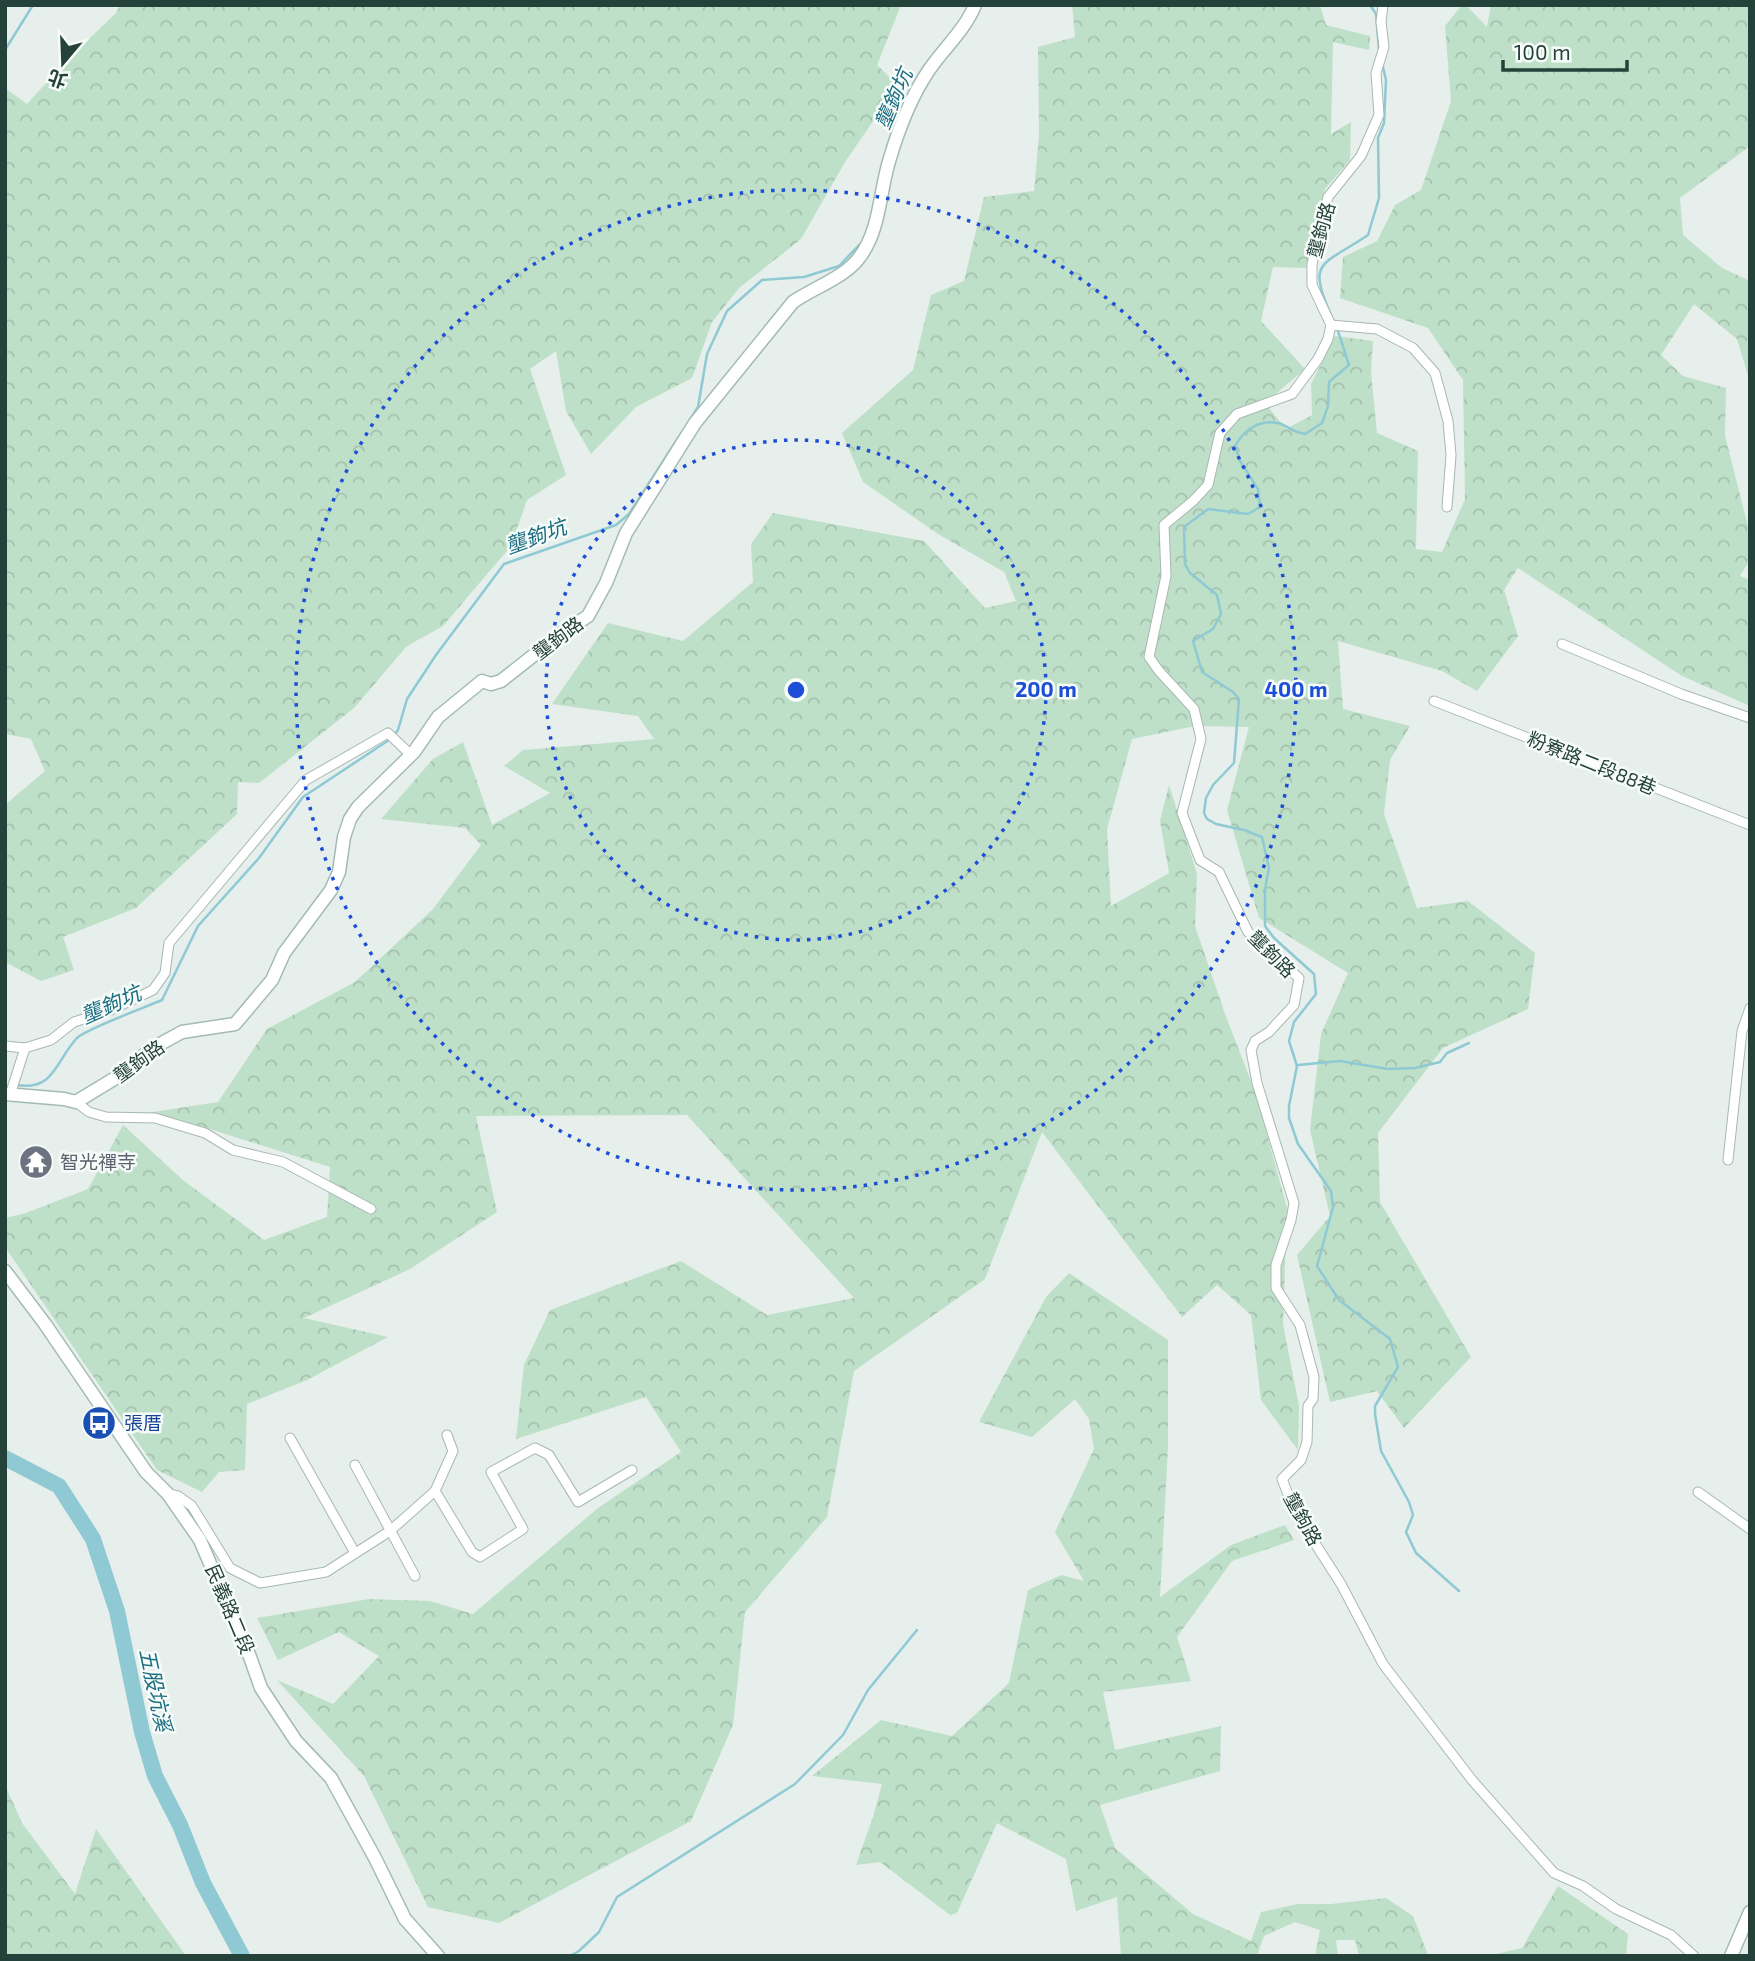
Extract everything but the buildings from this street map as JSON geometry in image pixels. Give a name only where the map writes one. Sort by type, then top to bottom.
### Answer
[{"type":"street","name":"壟鉤路","points":[[76,1102],[122,1074],[151,1049],[181,1032],[235,1024],[272,980],[284,953],[331,890],[339,872],[344,837],[358,807],[411,755],[438,717],[464,695],[482,681],[491,684],[502,681],[587,616],[607,583],[626,533],[695,423],[793,302],[811,289],[836,277],[857,261],[871,240],[884,180],[909,108],[927,73],[965,25],[975,5]]},
{"type":"street","name":"壟鉤路","points":[[1382,5],[1384,49],[1376,73],[1379,115],[1361,156],[1328,197],[1312,264],[1312,285],[1331,325],[1328,339],[1318,359],[1292,394],[1237,414],[1220,433],[1208,485],[1164,525],[1166,576],[1149,657],[1158,671],[1194,709],[1201,740],[1182,813],[1200,860],[1219,872],[1248,932],[1299,978],[1294,1005],[1269,1032],[1255,1041],[1251,1050],[1256,1083],[1294,1203],[1276,1265],[1276,1288],[1300,1325],[1314,1377],[1313,1399],[1308,1406],[1307,1442],[1301,1460],[1282,1479],[1295,1512],[1341,1584],[1383,1664],[1472,1780],[1554,1873],[1583,1886],[1616,1909],[1671,1935],[1694,1956]]},
{"type":"street","points":[[1331,325],[1377,329],[1413,348],[1435,373],[1448,421],[1451,455],[1447,507]]},
{"type":"street","points":[[1562,644],[1681,695],[1750,718]]},
{"type":"street","name":"粉寮路二段88巷","points":[[1434,701],[1750,825]]},
{"type":"street","points":[[5,1046],[25,1048],[51,1040],[74,1022],[111,1010],[153,990],[165,973],[169,943],[306,780],[388,733],[411,755]]},
{"type":"street","points":[[1728,1160],[1742,1031],[1750,1008]]},
{"type":"street","points":[[25,1048],[11,1090],[76,1102],[89,1112],[106,1116],[155,1118],[205,1133],[233,1150],[283,1162],[371,1209]]},
{"type":"street","name":"民義路二段","points":[[5,1270],[46,1324],[146,1472],[168,1494],[200,1541],[261,1688],[296,1741],[331,1778],[376,1858],[405,1919],[438,1956]]},
{"type":"street","points":[[168,1494],[178,1496],[192,1506],[230,1568],[260,1583],[326,1572],[390,1531],[435,1491],[453,1451],[447,1435]]},
{"type":"street","points":[[290,1438],[355,1553]]},
{"type":"street","points":[[435,1491],[472,1552],[480,1557],[523,1529],[491,1472],[535,1448],[549,1455],[578,1502],[632,1470]]},
{"type":"street","points":[[355,1465],[415,1576]]},
{"type":"street","points":[[1698,1492],[1750,1529]]},
{"type":"street","points":[[1731,1956],[1750,1912]]},
{"type":"green space","points":[[120,5],[901,5],[877,65],[898,85],[845,162],[801,239],[739,288],[712,322],[692,378],[636,407],[591,454],[566,411],[556,351],[530,369],[566,475],[527,500],[511,546],[443,626],[407,646],[354,708],[259,783],[238,782],[237,814],[136,908],[63,937],[74,970],[41,981],[5,962],[5,805],[45,771],[31,739],[5,734],[5,88],[27,104],[67,60],[116,13]]},
{"type":"green space","points":[[1072,5],[1320,5],[1326,25],[1370,36],[1369,50],[1333,42],[1331,134],[1351,122],[1350,160],[1325,189],[1306,268],[1273,267],[1261,321],[1305,369],[1265,403],[1286,429],[1312,415],[1311,384],[1335,336],[1373,341],[1371,372],[1377,433],[1418,451],[1416,549],[1442,552],[1465,499],[1463,380],[1428,328],[1340,298],[1343,257],[1377,241],[1395,205],[1421,190],[1451,101],[1445,26],[1462,5],[1466,5],[1487,27],[1491,5],[1750,5],[1750,146],[1680,198],[1683,235],[1722,268],[1750,281],[1750,382],[1737,339],[1694,304],[1661,355],[1683,376],[1726,388],[1725,436],[1750,534],[1750,560],[1740,576],[1750,580],[1750,706],[1682,676],[1518,568],[1504,590],[1518,636],[1477,691],[1442,671],[1338,641],[1343,709],[1410,726],[1390,760],[1384,814],[1417,908],[1468,901],[1535,953],[1528,1009],[1443,1048],[1378,1133],[1380,1202],[1471,1357],[1404,1428],[1377,1391],[1330,1402],[1297,1255],[1330,1216],[1310,1130],[1321,1034],[1348,973],[1259,918],[1227,810],[1249,727],[1195,726],[1132,739],[1107,829],[1111,906],[1169,873],[1160,821],[1169,785],[1197,874],[1195,926],[1256,1094],[1287,1208],[1283,1324],[1299,1406],[1298,1450],[1261,1400],[1251,1315],[1217,1285],[1182,1317],[1042,1132],[985,1279],[854,1371],[827,1517],[745,1612],[733,1725],[691,1821],[499,1923],[428,1907],[364,1776],[277,1680],[333,1704],[379,1656],[339,1632],[278,1660],[257,1618],[369,1599],[430,1601],[473,1614],[598,1508],[681,1452],[646,1397],[516,1439],[524,1365],[550,1310],[681,1261],[767,1315],[854,1298],[687,1115],[476,1116],[497,1212],[410,1269],[304,1318],[388,1337],[307,1380],[247,1404],[245,1470],[219,1472],[202,1492],[157,1470],[5,1247],[5,1218],[26,1213],[88,1189],[123,1125],[184,1181],[264,1240],[327,1217],[330,1167],[178,1119],[140,1114],[218,1102],[267,1029],[355,982],[433,909],[481,845],[465,828],[381,819],[433,759],[463,742],[492,825],[550,793],[504,766],[523,750],[654,739],[638,716],[552,704],[608,623],[683,641],[753,582],[751,544],[773,513],[924,541],[985,608],[1016,601],[1004,572],[938,534],[863,482],[842,433],[913,370],[931,295],[964,281],[984,197],[1034,191],[1039,135],[1038,47],[1075,37]]},
{"type":"green space","points":[[1069,1273],[1168,1340],[1168,1448],[1160,1597],[1231,1545],[1285,1525],[1294,1540],[1232,1561],[1177,1637],[1191,1681],[1103,1692],[1115,1750],[1221,1726],[1220,1771],[1100,1805],[1115,1848],[1193,1914],[1251,1941],[1261,1912],[1298,1904],[1331,1904],[1386,1898],[1413,1916],[1428,1955],[1445,1956],[1359,1956],[1355,1940],[1336,1940],[1338,1956],[1315,1956],[1320,1930],[1295,1922],[1264,1936],[1257,1956],[1121,1956],[1117,1897],[1076,1911],[1066,1859],[997,1823],[957,1913],[950,1915],[880,1862],[856,1865],[882,1784],[812,1776],[881,1720],[952,1736],[1009,1683],[1028,1590],[1061,1575],[1084,1581],[1055,1532],[1094,1449],[1089,1419],[1075,1399],[1032,1437],[979,1422],[1046,1297]]},
{"type":"green space","points":[[5,1785],[22,1823],[75,1894],[96,1829],[186,1956],[5,1956]]},
{"type":"green space","points":[[1558,1886],[1628,1934],[1626,1956],[1488,1956],[1522,1948]]},
{"type":"waterway","points":[[5,50],[33,5]]},
{"type":"waterway","points":[[1370,5],[1376,14],[1379,50]]},
{"type":"waterway","points":[[1334,322],[1325,302],[1320,275],[1328,260],[1368,235],[1379,198],[1378,138],[1384,123],[1386,80],[1382,63]]},
{"type":"waterway","name":"壟鉤坑","points":[[691,418],[698,407],[707,354],[727,311],[762,280],[804,277],[839,266],[862,242]]},
{"type":"waterway","points":[[1337,328],[1349,365],[1329,382],[1328,406],[1322,423],[1305,434],[1278,423],[1258,424],[1243,435],[1235,446],[1240,461],[1258,489],[1260,507],[1248,514],[1208,509],[1184,527],[1185,564],[1190,573],[1217,595],[1221,614],[1213,629],[1193,641],[1202,672],[1233,692],[1239,699],[1234,763],[1213,785],[1206,798],[1204,813],[1207,819],[1216,824],[1262,837],[1269,868],[1265,889],[1265,926],[1274,938],[1314,974],[1316,994],[1294,1022],[1289,1041],[1297,1066],[1289,1118],[1298,1144],[1331,1191],[1333,1207],[1317,1266],[1339,1300],[1390,1339],[1398,1367],[1375,1406],[1381,1451],[1409,1502],[1413,1515],[1406,1532],[1416,1553],[1459,1591]]},
{"type":"waterway","name":"壟鉤坑","points":[[394,735],[407,699],[436,655],[504,564],[616,525],[629,514],[684,429]]},
{"type":"waterway","name":"壟鉤坑","points":[[17,1085],[30,1086],[47,1079],[77,1038],[83,1034],[162,1000],[198,926],[259,858],[303,797],[389,740]]},
{"type":"waterway","points":[[1298,1065],[1340,1061],[1388,1069],[1415,1068],[1440,1062],[1447,1053],[1469,1043]]},
{"type":"waterway","name":"五股坑溪","points":[[5,1458],[59,1486],[93,1539],[117,1611],[142,1732],[155,1776],[180,1825],[203,1883],[242,1956]]},
{"type":"waterway","points":[[570,1956],[599,1932],[617,1897],[795,1784],[843,1735],[868,1690],[917,1630]]},
{"type":"place","name":"智光禪寺","points":[[36,1162]]},
{"type":"place","name":"張厝","points":[[99,1423]]}]
